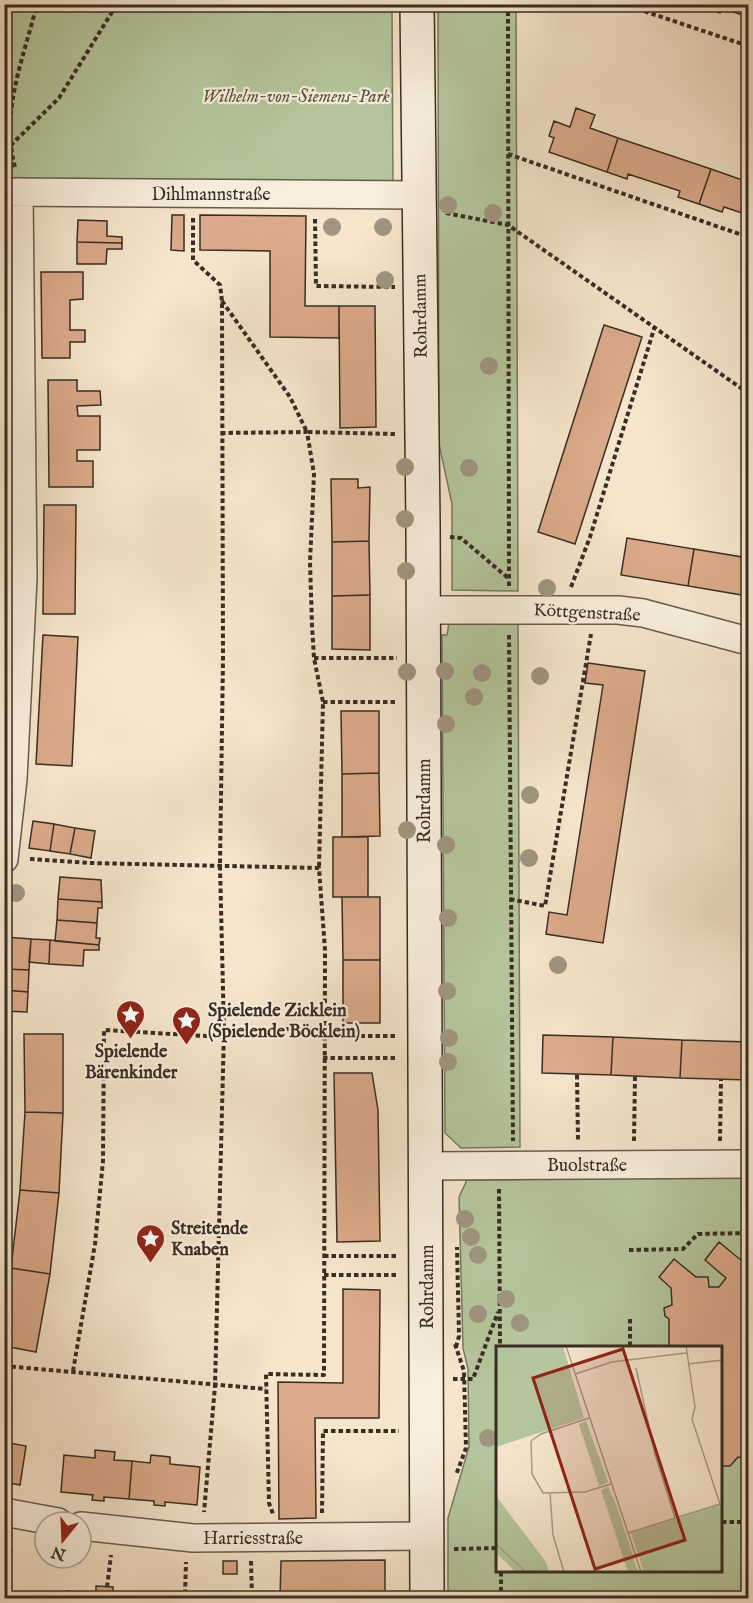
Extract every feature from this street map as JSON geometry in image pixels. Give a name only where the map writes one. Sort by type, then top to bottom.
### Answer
[{"type":"main road","name":"Rohrdamm","points":[[417,4],[427,203],[423,610],[426,1166],[437,1543],[427,1599]]},
{"type":"street","name":"Dihlmannstraße","points":[[12,192],[427,203]]},
{"type":"street","points":[[5,859],[17,731],[23,578],[12,192]]},
{"type":"street","name":"Köttgenstraße","points":[[423,610],[595,609],[643,613],[748,641]]},
{"type":"street","name":"Buolstraße","points":[[426,1166],[748,1164]]},
{"type":"street","points":[[4,1512],[33,1517]]},
{"type":"street","name":"Harriesstraße","points":[[93,1527],[193,1538],[437,1543]]},
{"type":"path","points":[[12,192],[18,177],[7,146],[15,76],[38,4]]},
{"type":"path","points":[[7,146],[59,98],[117,4]]},
{"type":"path","points":[[508,4],[509,593]]},
{"type":"path","points":[[623,4],[748,46]]},
{"type":"path","points":[[508,154],[748,237]]},
{"type":"path","points":[[427,203],[508,225],[748,393]]},
{"type":"path","points":[[194,212],[193,260],[220,285],[222,301],[223,657],[220,866],[224,1030],[215,1386],[204,1505]]},
{"type":"path","points":[[315,213],[316,286],[398,286]]},
{"type":"path","points":[[222,301],[290,397],[307,432],[314,474],[310,561],[314,658],[323,702],[319,868],[325,950],[325,1028],[323,1035],[324,1376],[266,1374],[269,1503]]},
{"type":"path","points":[[568,593],[590,537],[654,328]]},
{"type":"path","points":[[221,433],[398,434]]},
{"type":"path","points":[[445,537],[461,538],[509,579]]},
{"type":"path","points":[[510,899],[545,906],[595,609]]},
{"type":"path","points":[[509,628],[513,1150]]},
{"type":"path","points":[[314,658],[399,658]]},
{"type":"path","points":[[323,702],[400,702]]},
{"type":"path","points":[[5,859],[319,868]]},
{"type":"path","points":[[224,1030],[325,1028]]},
{"type":"path","points":[[73,1371],[95,1244],[103,1161],[104,1030],[223,1037]]},
{"type":"path","points":[[323,1035],[401,1036]]},
{"type":"path","points":[[323,1058],[401,1058]]},
{"type":"path","points":[[577,1075],[579,1149]]},
{"type":"path","points":[[633,1149],[635,1076]]},
{"type":"path","points":[[719,1164],[721,1079]]},
{"type":"path","points":[[499,1188],[500,1346]]},
{"type":"path","points":[[629,1250],[683,1249],[698,1234],[748,1233]]},
{"type":"path","points":[[452,1360],[459,1336],[456,1236]]},
{"type":"path","points":[[324,1256],[402,1256]]},
{"type":"path","points":[[324,1275],[402,1275]]},
{"type":"path","points":[[452,1370],[452,1379],[473,1379],[500,1309]]},
{"type":"path","points":[[630,1319],[630,1346]]},
{"type":"path","points":[[4,1366],[39,1371],[73,1371],[266,1389]]},
{"type":"path","points":[[322,1522],[323,1431],[402,1431]]},
{"type":"path","points":[[723,1522],[748,1522]]},
{"type":"path","points":[[437,1543],[496,1548]]},
{"type":"path","points":[[107,1587],[112,1544]]},
{"type":"path","points":[[250,1551],[252,1599]]},
{"type":"path","points":[[185,1594],[186,1561]]},
{"type":"path","points":[[501,1573],[501,1599]]},
{"type":"green space","name":"Wilhelm-von-Siemens-Park","points":[[4,5],[392,5],[393,190],[5,185]]},
{"type":"green space","points":[[438,5],[516,5],[518,591],[452,590],[452,504],[439,444]]},
{"type":"green space","points":[[518,621],[520,1147],[461,1148],[445,1133],[442,635],[447,635],[449,623]]},
{"type":"green space","points":[[748,1177],[748,1598],[448,1598],[448,1518],[469,1447],[468,1369],[463,1348],[459,1197],[467,1180]]},
{"type":"building","points":[[698,4],[748,4],[748,17],[722,8],[720,13]]},
{"type":"building","points":[[576,108],[595,115],[590,128],[618,138],[607,172],[549,152],[554,138],[549,136],[554,121],[570,127]]},
{"type":"building","points":[[618,138],[711,169],[699,204],[678,197],[680,191],[628,174],[627,179],[607,172]]},
{"type":"building","points":[[711,169],[748,182],[748,215],[724,207],[722,212],[699,204]]},
{"type":"building","points":[[172,215],[184,215],[184,251],[171,250]]},
{"type":"building","points":[[200,215],[306,216],[305,306],[339,306],[339,338],[270,337],[270,251],[200,250]]},
{"type":"building","points":[[78,220],[107,221],[107,236],[122,237],[122,243],[77,242]]},
{"type":"building","points":[[77,242],[122,243],[122,249],[107,249],[106,264],[77,264]]},
{"type":"building","points":[[41,272],[83,272],[83,299],[70,300],[70,330],[85,330],[85,342],[70,342],[70,358],[42,358]]},
{"type":"building","points":[[339,306],[375,306],[376,427],[340,428]]},
{"type":"building","points":[[604,325],[642,337],[575,544],[538,532]]},
{"type":"building","points":[[48,380],[77,380],[77,391],[100,391],[101,405],[77,406],[78,416],[100,416],[100,450],[77,450],[77,461],[93,461],[93,487],[49,487]]},
{"type":"building","points":[[331,479],[358,479],[358,488],[370,487],[369,541],[332,542]]},
{"type":"building","points":[[4,503],[6,503],[6,616],[4,616]]},
{"type":"building","points":[[44,505],[76,505],[75,614],[43,614]]},
{"type":"building","points":[[627,538],[694,549],[688,586],[621,575]]},
{"type":"building","points":[[369,541],[370,595],[332,596],[332,542]]},
{"type":"building","points":[[694,549],[748,558],[748,596],[688,586]]},
{"type":"building","points":[[370,595],[370,650],[332,649],[332,596]]},
{"type":"building","points":[[43,635],[78,637],[72,766],[36,764]]},
{"type":"building","points":[[588,663],[645,671],[603,943],[546,934],[549,912],[567,915],[603,685],[585,683]]},
{"type":"building","points":[[341,711],[379,711],[379,773],[342,774]]},
{"type":"building","points":[[379,773],[380,836],[342,837],[342,774]]},
{"type":"building","points":[[33,821],[54,824],[50,851],[29,848]]},
{"type":"building","points":[[54,824],[75,828],[70,854],[50,851]]},
{"type":"building","points":[[75,828],[95,831],[91,858],[70,854]]},
{"type":"building","points":[[333,837],[368,837],[368,897],[333,897]]},
{"type":"building","points":[[60,877],[101,880],[102,902],[58,899]]},
{"type":"building","points":[[342,897],[380,897],[380,960],[343,960]]},
{"type":"building","points":[[58,899],[102,902],[102,908],[98,908],[97,923],[57,920]]},
{"type":"building","points":[[57,920],[97,923],[96,938],[100,938],[99,945],[55,941]]},
{"type":"building","points":[[4,937],[31,939],[29,970],[4,969]]},
{"type":"building","points":[[31,939],[50,940],[49,964],[29,962]]},
{"type":"building","points":[[50,940],[99,945],[99,950],[84,950],[83,966],[49,964]]},
{"type":"building","points":[[343,960],[380,960],[380,1023],[343,1023]]},
{"type":"building","points":[[4,969],[29,970],[28,992],[4,990]]},
{"type":"building","points":[[4,990],[28,992],[27,1012],[4,1011]]},
{"type":"building","points":[[24,1034],[63,1034],[63,1113],[25,1112]]},
{"type":"building","points":[[543,1035],[613,1037],[611,1075],[542,1073]]},
{"type":"building","points":[[613,1037],[682,1040],[680,1078],[611,1075]]},
{"type":"building","points":[[682,1040],[748,1042],[748,1080],[680,1078]]},
{"type":"building","points":[[334,1073],[372,1073],[378,1110],[380,1241],[337,1242]]},
{"type":"building","points":[[25,1112],[63,1113],[59,1193],[20,1190]]},
{"type":"building","points":[[20,1190],[59,1193],[50,1274],[11,1268]]},
{"type":"building","points":[[719,1242],[748,1266],[748,1459],[738,1457],[730,1466],[723,1466],[723,1346],[669,1346],[669,1319],[665,1316],[664,1308],[672,1305],[671,1288],[659,1277],[674,1259],[696,1277],[708,1277],[709,1287],[719,1287],[726,1278],[705,1260]]},
{"type":"building","points":[[11,1268],[50,1274],[36,1352],[4,1346],[4,1303]]},
{"type":"building","points":[[343,1289],[380,1290],[379,1418],[315,1418],[316,1518],[279,1519],[278,1382],[343,1383]]},
{"type":"building","points":[[4,1442],[26,1446],[20,1485],[4,1482]]},
{"type":"building","points":[[95,1450],[115,1452],[114,1460],[132,1461],[129,1499],[104,1497],[104,1501],[92,1500],[93,1495],[61,1492],[64,1455],[95,1458]]},
{"type":"building","points":[[151,1455],[170,1457],[170,1464],[200,1467],[197,1505],[165,1502],[165,1506],[154,1505],[154,1501],[129,1499],[132,1461],[150,1463]]},
{"type":"building","points":[[4,1547],[12,1549],[4,1586]]},
{"type":"building","points":[[385,1560],[385,1598],[280,1598],[281,1561]]},
{"type":"building","points":[[223,1561],[237,1561],[237,1574],[223,1574]]},
{"type":"building","points":[[96,1586],[113,1587],[113,1595],[150,1598],[66,1598],[67,1591],[96,1594]]},
{"type":"building","points":[[178,1594],[194,1595],[194,1598],[177,1598]]},
{"type":"place","name":"Spielende Bärenkinder","points":[[131,1040]]},
{"type":"place","name":"Spielende Zicklein (Spielende Böcklein)","points":[[187,1046]]},
{"type":"place","name":"Streitende Knaben","points":[[150,1264]]}]
